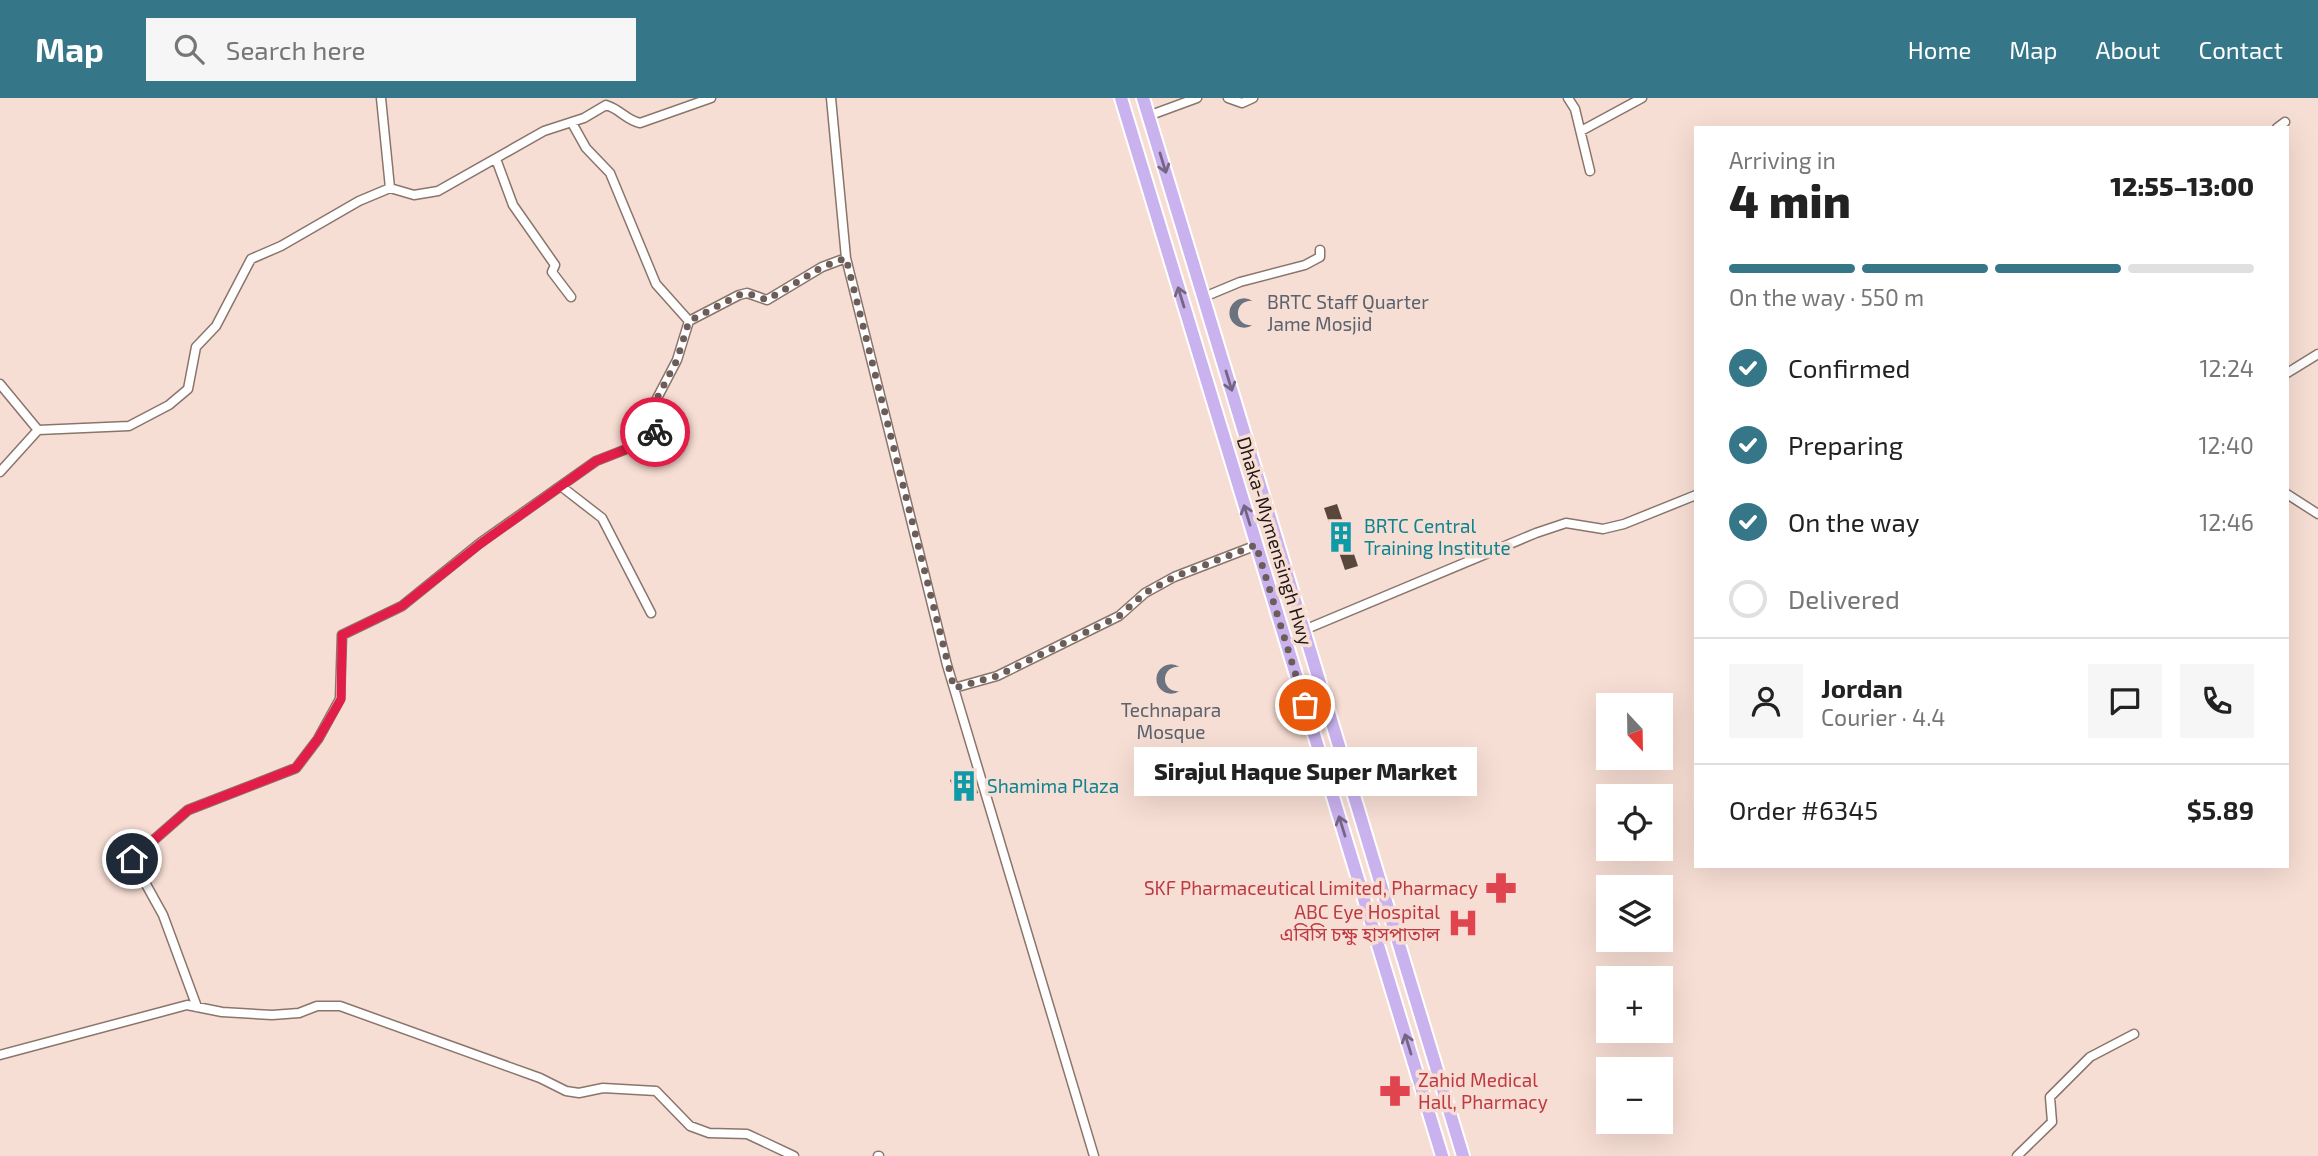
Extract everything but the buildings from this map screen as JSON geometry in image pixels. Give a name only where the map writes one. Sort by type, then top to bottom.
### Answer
[{"type":"highway","name":"Dhaka-Mymensingh Hwy","points":[[1121,98],[1442,1156]]},
{"type":"highway","name":"Dhaka-Mymensingh Hwy","points":[[1143,98],[1463,1156]]},
{"type":"street","points":[[381,98],[390,188]]},
{"type":"street","points":[[0,472],[38,430],[129,426],[169,405],[188,389],[196,347],[216,326],[251,259],[282,246],[359,201],[390,188],[414,195],[438,191],[544,131],[572,123],[606,104],[616,108],[628,120],[640,123],[711,98]]},
{"type":"street","points":[[831,98],[846,258],[954,688],[1094,1156]]},
{"type":"street","points":[[1149,116],[1197,98]]},
{"type":"street","points":[[1228,98],[1242,103],[1253,98]]},
{"type":"street","points":[[1568,98],[1576,109],[1590,171]]},
{"type":"street","points":[[1581,131],[1642,98]]},
{"type":"street","points":[[572,123],[586,148],[610,173],[656,284],[689,321]]},
{"type":"street","points":[[496,159],[513,205],[555,265],[552,272],[571,297]]},
{"type":"street","points":[[1204,298],[1240,282],[1305,265],[1320,257],[1320,250]]},
{"type":"street","points":[[197,1007],[163,915],[132,859],[188,810],[296,768],[318,739],[341,699],[342,635],[402,606],[480,544],[596,461],[647,441],[655,433],[657,425],[653,406],[673,370],[689,321],[739,295],[747,293],[767,300],[822,267],[846,258]]},
{"type":"street","points":[[2289,372],[2318,354]]},
{"type":"street","points":[[0,384],[38,430]]},
{"type":"street","points":[[562,487],[603,518],[651,613]]},
{"type":"street","points":[[2289,495],[2318,514]]},
{"type":"street","points":[[1304,629],[1536,533],[1566,523],[1603,529],[1624,524],[1694,496]]},
{"type":"street","points":[[954,688],[997,676],[1119,616],[1145,593],[1174,577],[1256,545]]},
{"type":"street","points":[[0,1055],[145,1014],[187,1005],[272,1016],[299,1013],[317,1006],[340,1006],[540,1078],[566,1091],[579,1093],[603,1088],[656,1091],[690,1126],[709,1133],[747,1134],[794,1156]]},
{"type":"street","points":[[2017,1156],[2052,1122],[2050,1097],[2090,1057],[2134,1034]]},
{"type":"way so far","points":[[655,432],[657,425],[653,406],[677,360],[689,321],[739,295],[747,293],[767,300],[822,267],[846,258],[954,688],[997,676],[1119,616],[1145,593],[1174,577],[1256,545],[1305,705]]},
{"type":"place","name":"BRTC Staff Quarter Jame Mosjid","points":[[1244,313]]},
{"type":"place","name":"BRTC Central Training Institute","points":[[1341,537]]},
{"type":"place","name":"Technapara Mosque","points":[[1171,679]]},
{"type":"place","name":"Sirajul Haque Super Market","points":[[1305,705]]},
{"type":"place","name":"Shamima Plaza","points":[[964,786]]},
{"type":"place","name":"SKF Pharmaceutical Limited, Pharmacy","points":[[1501,888]]},
{"type":"place","name":"ABC Eye Hospital এবিসি চক্ষু হাসপাতাল","points":[[1463,923]]},
{"type":"place","name":"Zahid Medical Hall, Pharmacy","points":[[1395,1091]]},
{"type":"route","points":[[132,859],[163,829],[188,810],[296,768],[318,739],[341,699],[342,635],[402,606],[480,544],[596,461],[647,441],[655,432]]}]
